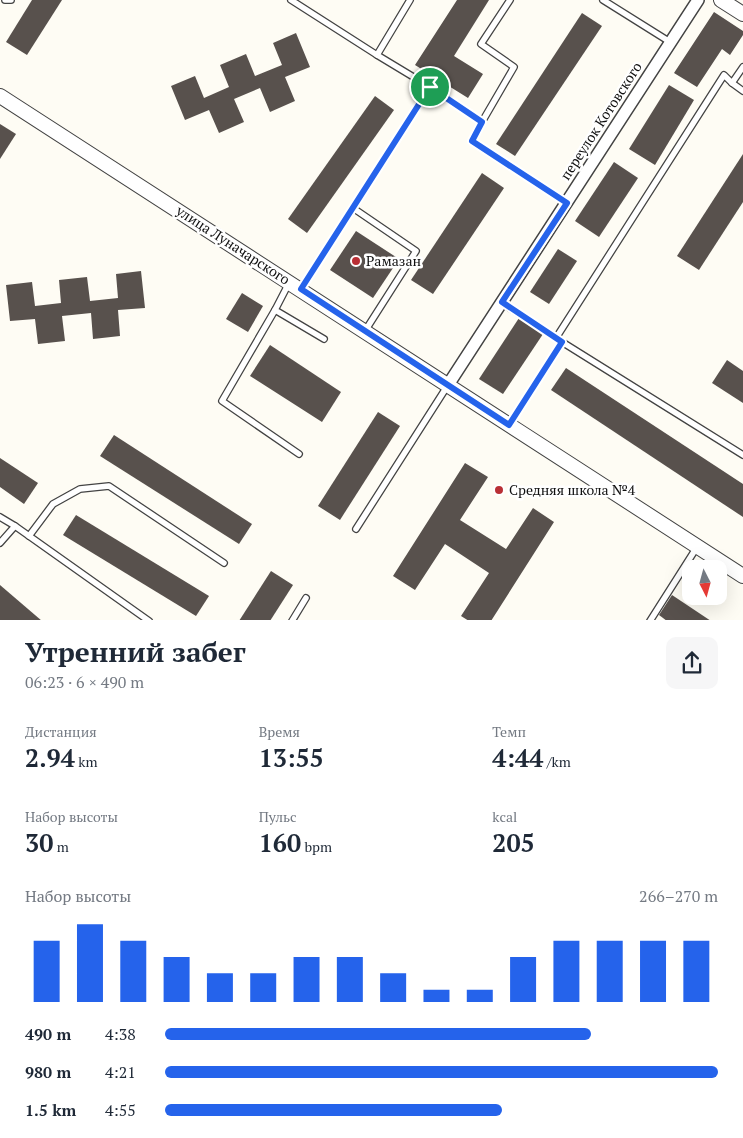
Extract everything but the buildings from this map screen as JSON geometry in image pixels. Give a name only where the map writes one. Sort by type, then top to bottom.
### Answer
[{"type":"street","name":"переулок Котовского","points":[[448,385],[698,0]]},
{"type":"street","points":[[721,0],[743,14]]},
{"type":"street","name":"улица Луначарского","points":[[0,96],[743,576]]},
{"type":"lane","points":[[5,0],[11,0]]},
{"type":"lane","points":[[291,0],[377,56],[430,87],[482,122]]},
{"type":"lane","points":[[377,56],[410,0]]},
{"type":"lane","points":[[510,0],[482,44],[514,67],[472,141],[567,203]]},
{"type":"lane","points":[[603,0],[670,42]]},
{"type":"lane","points":[[732,83],[743,67]]},
{"type":"lane","points":[[509,425],[559,340],[724,75],[743,91]]},
{"type":"lane","points":[[299,454],[222,401],[275,310],[353,208],[430,87]]},
{"type":"lane","points":[[353,208],[416,252],[365,331]]},
{"type":"lane","points":[[502,302],[559,340],[743,455]]},
{"type":"lane","points":[[275,310],[324,339]]},
{"type":"lane","points":[[356,529],[448,385]]},
{"type":"lane","points":[[29,536],[52,504],[80,489],[109,486],[224,563]]},
{"type":"lane","points":[[0,517],[149,620]]},
{"type":"lane","points":[[0,543],[15,526]]},
{"type":"lane","points":[[650,620],[697,547]]},
{"type":"lane","points":[[292,620],[306,598]]},
{"type":"place","name":"Рамазан","points":[[356,261]]},
{"type":"place","name":"Средняя школа №4","points":[[499,490]]},
{"type":"route","points":[[430,87],[482,122],[472,141],[567,203],[502,302],[562,342],[509,425],[301,289],[430,87]]}]
